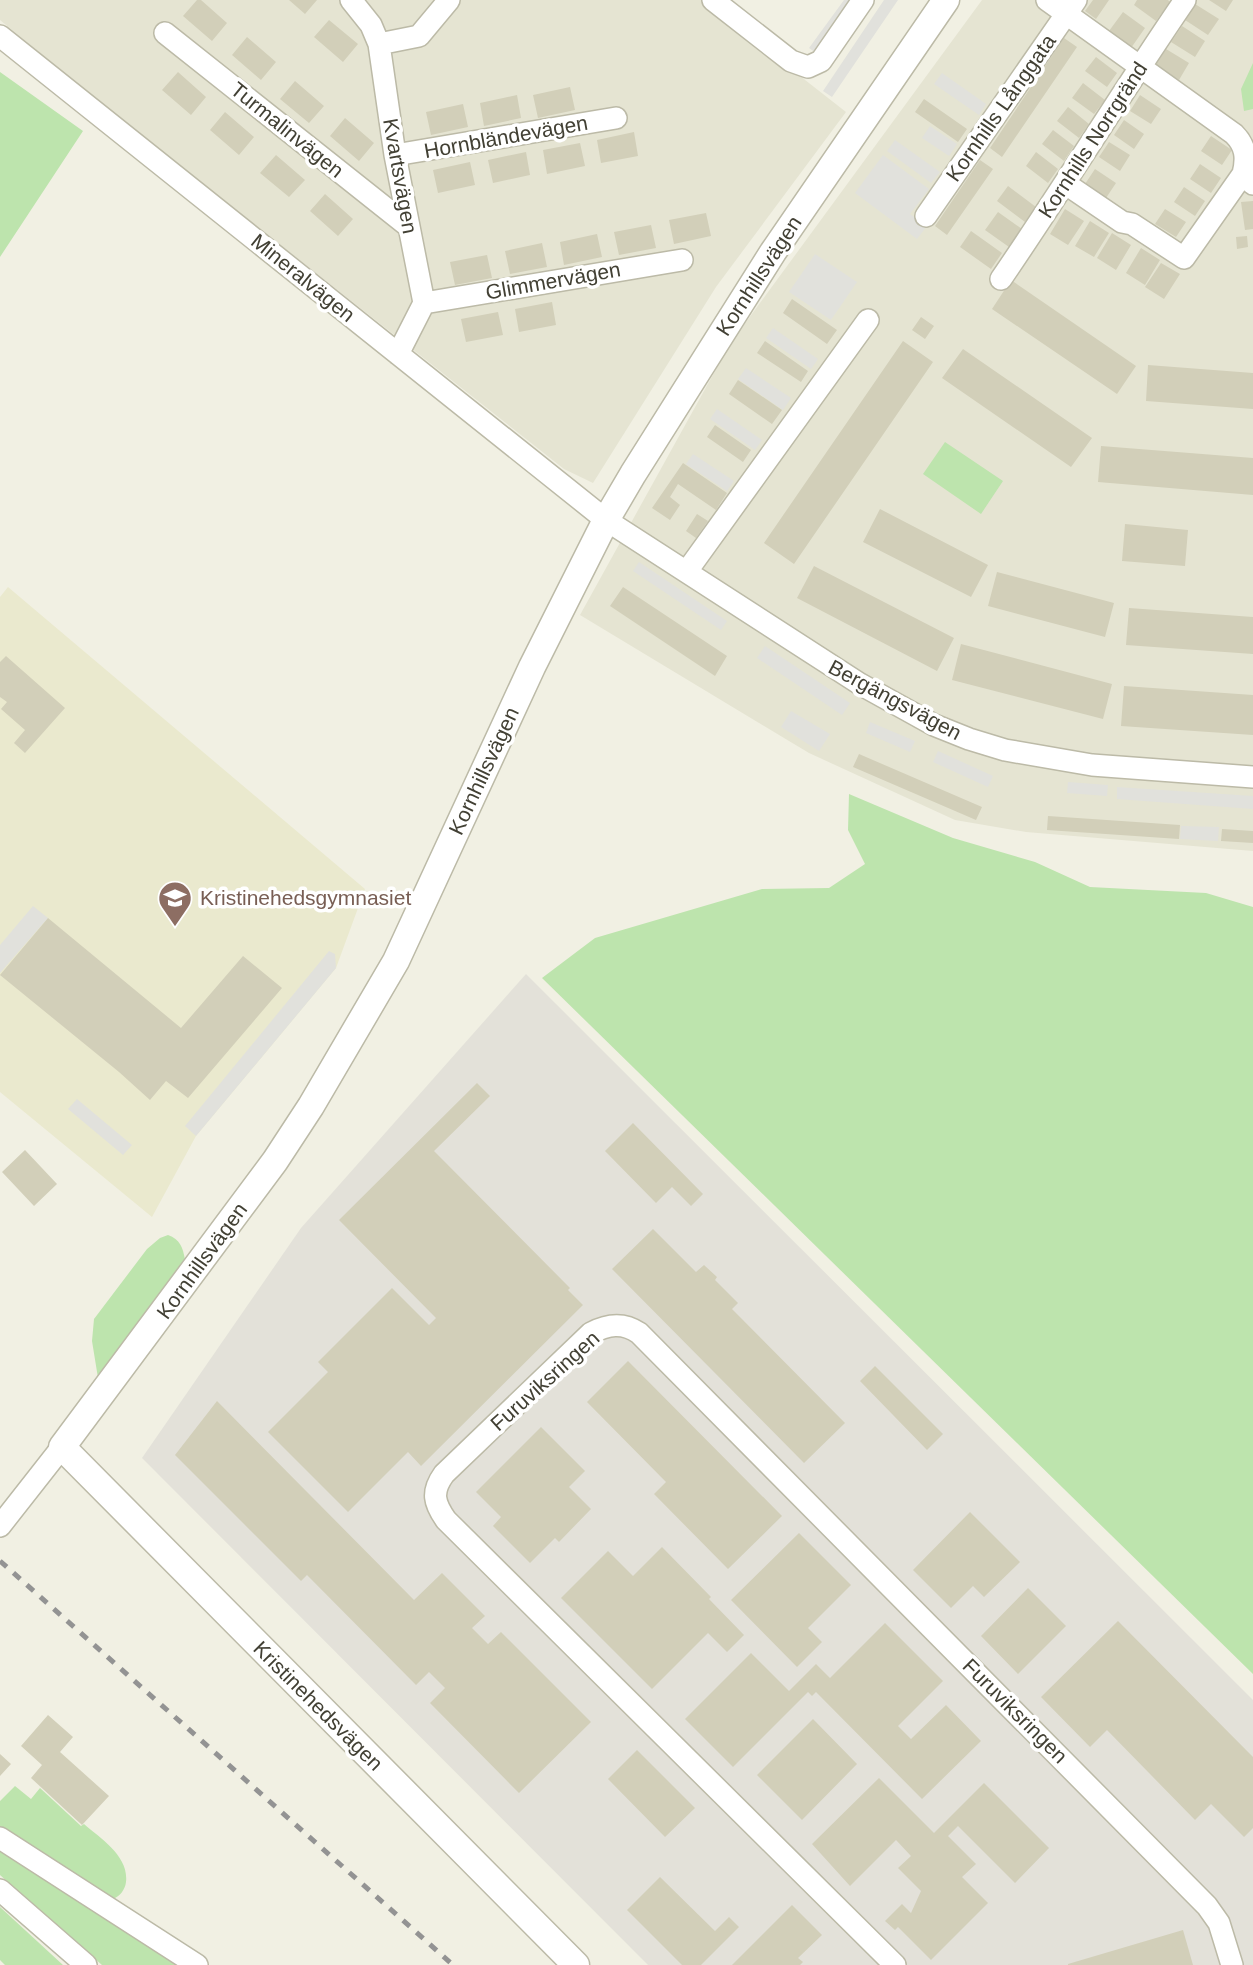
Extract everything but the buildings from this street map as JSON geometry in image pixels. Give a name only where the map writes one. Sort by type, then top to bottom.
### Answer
[{"type":"street","name":"Kvartsvägen","points":[[351,0],[371,25],[379,44],[395,155],[424,303]]},
{"type":"street","points":[[379,44],[419,36],[449,0]]},
{"type":"street","points":[[713,0],[791,61],[808,67],[821,61],[863,0]]},
{"type":"street","name":"Kornhillsvägen","points":[[0,1526],[247,1200],[312,1106],[396,961],[532,667],[606,520],[773,252],[946,0]]},
{"type":"street","points":[[1046,0],[1071,7],[1139,67],[1234,134],[1245,149],[1248,179],[1184,258],[1132,224],[1122,222],[1066,184]]},
{"type":"street","name":"Kornhills Norrgränd","points":[[1001,279],[1185,0]]},
{"type":"street","name":"Kornhills Långgata","points":[[926,216],[1071,7]]},
{"type":"street","name":"Turmalinvägen","points":[[165,33],[408,226]]},
{"type":"street","name":"Mineralvägen","points":[[0,36],[606,520]]},
{"type":"street","name":"Hornbländevägen","points":[[395,155],[617,118]]},
{"type":"street","name":"Glimmervägen","points":[[424,303],[682,260]]},
{"type":"street","points":[[398,354],[424,303]]},
{"type":"street","points":[[687,571],[868,320]]},
{"type":"street","name":"Bergängsvägen","points":[[606,520],[860,684],[928,722],[969,739],[1040,758],[1092,765],[1253,777]]},
{"type":"street","name":"Furuviksringen","points":[[895,1965],[465,1540],[439,1510],[434,1498],[435,1490],[444,1474],[591,1333],[600,1328],[625,1325],[649,1342],[1207,1906],[1219,1923],[1232,1965]]},
{"type":"street","name":"Kristinehedsvägen","points":[[62,1447],[576,1965]]},
{"type":"street","points":[[0,1838],[197,1965]]},
{"type":"street","points":[[0,1890],[86,1965]]},
{"type":"shaded area","points":[[0,0],[703,0],[846,112],[716,287],[593,483],[564,469],[93,97],[0,20]]},
{"type":"shaded area","points":[[844,0],[859,0],[819,55],[809,48]]},
{"type":"shaded area","points":[[884,0],[898,0],[832,97],[823,91]]},
{"type":"shaded area","points":[[982,0],[1253,0],[1253,851],[1026,832],[955,820],[809,753],[580,615],[730,344]]},
{"type":"shaded area","points":[[942,73],[986,104],[979,115],[934,84]]},
{"type":"shaded area","points":[[930,126],[957,144],[949,156],[922,138]]},
{"type":"shaded area","points":[[895,140],[940,172],[931,183],[887,151]]},
{"type":"shaded area","points":[[883,155],[929,189],[910,214],[927,226],[917,239],[855,193]]},
{"type":"shaded area","points":[[815,254],[857,282],[831,320],[789,292]]},
{"type":"shaded area","points":[[773,328],[818,359],[811,369],[766,338]]},
{"type":"shaded area","points":[[746,368],[791,398],[783,410],[738,379]]},
{"type":"shaded area","points":[[717,409],[762,440],[755,450],[710,419]]},
{"type":"shaded area","points":[[693,454],[734,481],[727,491],[686,464]]},
{"type":"shaded area","points":[[639,562],[727,621],[721,630],[633,571]]},
{"type":"shaded area","name":"Kristinehedsgymnasiet","points":[[8,587],[365,889],[336,968],[196,1136],[152,1217],[0,1092],[0,597]]},
{"type":"shaded area","points":[[765,646],[850,703],[842,715],[757,658]]},
{"type":"shaded area","points":[[791,711],[830,734],[819,751],[781,727]]},
{"type":"shaded area","points":[[870,722],[915,741],[910,752],[866,733]]},
{"type":"shaded area","points":[[938,751],[993,776],[988,787],[933,762]]},
{"type":"shaded area","points":[[1068,782],[1108,785],[1107,796],[1067,793]]},
{"type":"shaded area","points":[[1117,787],[1253,796],[1253,809],[1117,799]]},
{"type":"shaded area","points":[[1181,826],[1219,827],[1218,841],[1180,839]]},
{"type":"shaded area","points":[[33,906],[48,918],[0,973],[0,945]]},
{"type":"shaded area","points":[[329,951],[335,954],[336,968],[196,1136],[185,1126]]},
{"type":"shaded area","points":[[526,974],[1253,1700],[1253,1965],[648,1965],[142,1458],[301,1228]]},
{"type":"shaded area","points":[[77,1099],[132,1145],[123,1155],[68,1109]]},
{"type":"green space","points":[[1253,63],[1253,109],[1244,111],[1241,89]]},
{"type":"green space","points":[[0,72],[83,131],[0,257]]},
{"type":"green space","points":[[945,442],[1003,481],[981,514],[923,474]]},
{"type":"green space","points":[[849,794],[953,838],[1035,862],[1090,887],[1206,893],[1253,907],[1253,1674],[542,978],[595,938],[762,889],[829,888],[865,864],[848,830]]},
{"type":"green space","points":[[168,1235],[180,1244],[185,1260],[98,1378],[92,1341],[94,1319],[147,1249]]},
{"type":"green space","points":[[15,1786],[31,1799],[40,1788],[81,1826],[84,1824],[106,1842],[119,1856],[126,1873],[125,1885],[120,1894],[113,1899],[0,1828],[0,1801]]},
{"type":"green space","points":[[0,1845],[186,1965],[102,1965],[0,1875]]},
{"type":"green space","points":[[0,1907],[63,1965],[5,1965],[0,1960]]},
{"type":"railway","points":[[0,1561],[453,1965]]},
{"type":"place","name":"Kristinehedsgymnasiet","points":[[175,928]]}]
